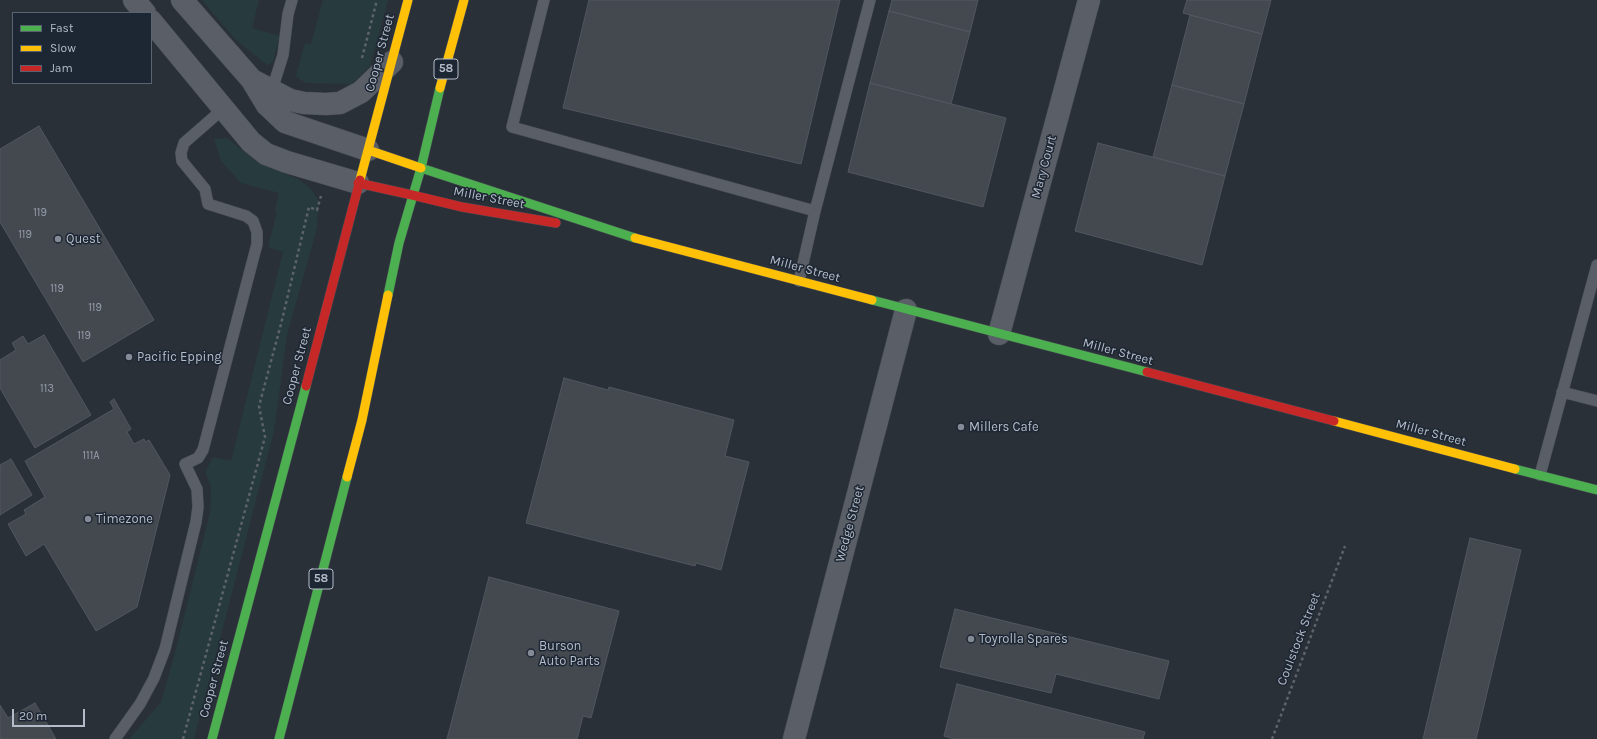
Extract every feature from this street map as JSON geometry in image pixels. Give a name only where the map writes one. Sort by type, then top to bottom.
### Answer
[{"type":"main road","name":"Cooper Street","points":[[212,739],[358,183],[408,0]]},
{"type":"main road","name":"58","points":[[279,739],[362,420],[399,243],[421,168],[431,123],[464,0]]},
{"type":"main road","name":"Miller Street","points":[[368,150],[632,237],[1597,490]]},
{"type":"main road","name":"Miller Street","points":[[358,183],[462,207],[632,237]]},
{"type":"street","points":[[134,0],[144,12]]},
{"type":"street","points":[[182,0],[252,80],[270,98],[285,122],[368,150]]},
{"type":"street","name":"Mary Court","points":[[999,334],[1089,0]]},
{"type":"street","points":[[152,22],[251,142],[266,154],[287,162],[358,183]]},
{"type":"street","points":[[270,98],[304,103],[340,103],[361,92],[392,62]]},
{"type":"street","name":"Wedge Street","points":[[794,739],[906,310]]},
{"type":"lane","points":[[270,98],[283,55],[288,14],[292,0]]},
{"type":"lane","points":[[544,0],[512,127],[815,211]]},
{"type":"lane","points":[[799,281],[815,211],[870,0]]},
{"type":"lane","points":[[115,739],[154,678],[165,649],[196,522],[198,507],[197,489],[185,464],[198,458],[203,450],[257,244],[257,232],[253,221],[246,216],[208,204],[204,189],[182,161],[181,153],[184,143],[223,109]]},
{"type":"lane","points":[[1540,475],[1597,265]]},
{"type":"lane","points":[[1562,392],[1597,401]]},
{"type":"path","points":[[357,63],[362,58],[377,0]]},
{"type":"path","points":[[184,739],[265,437],[259,406],[309,206],[317,210],[328,174]]},
{"type":"path","name":"Coulstock Street","points":[[1272,739],[1345,546]]},
{"type":"green space","points":[[202,0],[259,0],[252,28],[280,36],[273,62],[267,65],[235,39]]},
{"type":"green space","points":[[323,0],[388,0],[370,66],[352,84],[305,83],[296,76],[305,43],[311,44]]},
{"type":"green space","points":[[227,138],[257,162],[298,179],[311,189],[319,201],[317,228],[287,335],[274,431],[194,739],[129,739],[161,702],[176,649],[210,512],[211,487],[206,474],[207,469],[213,457],[231,461],[283,252],[268,247],[277,212],[275,211],[279,193],[241,183],[221,161],[214,139]]},
{"type":"building","points":[[589,0],[840,0],[801,164],[563,108]]},
{"type":"building","points":[[892,0],[978,0],[970,32],[889,11]]},
{"type":"building","points":[[1187,0],[1271,0],[1262,34],[1183,13]]},
{"type":"building","points":[[889,11],[970,32],[951,104],[870,83]]},
{"type":"building","points":[[1190,15],[1262,34],[1244,104],[1172,85]]},
{"type":"building","points":[[870,83],[1006,118],[983,207],[848,172]]},
{"type":"building","points":[[1172,85],[1244,104],[1225,176],[1153,157]]},
{"type":"building","name":"Quest","points":[[39,126],[154,320],[83,362],[0,222],[0,149]]},
{"type":"building","points":[[1098,143],[1225,176],[1202,265],[1075,231]]},
{"type":"building","points":[[44,335],[91,415],[35,448],[0,388],[0,360],[16,350],[12,343],[23,336],[28,344]]},
{"type":"building","points":[[564,378],[608,390],[609,387],[734,420],[725,456],[749,462],[721,570],[696,563],[695,566],[526,523]]},
{"type":"building","name":"Timezone","points":[[114,399],[131,429],[127,432],[134,444],[144,439],[145,442],[149,440],[170,475],[137,607],[96,631],[44,544],[26,556],[8,524],[26,514],[24,510],[45,497],[25,461],[114,409],[110,402]]},
{"type":"building","points":[[11,459],[32,495],[0,515],[0,465]]},
{"type":"building","points":[[1470,538],[1521,550],[1476,739],[1423,739]]},
{"type":"building","points":[[489,577],[619,611],[591,718],[583,716],[577,739],[447,739]]},
{"type":"building","points":[[955,609],[1169,661],[1159,699],[1056,674],[1051,693],[940,667]]},
{"type":"building","points":[[957,684],[1145,732],[1143,739],[954,739],[944,736]]},
{"type":"building","points":[[35,703],[56,739],[0,739],[0,705],[8,718]]},
{"type":"traffic: fast","points":[[388,295],[399,243],[421,168],[440,88]]},
{"type":"traffic: fast","points":[[421,168],[635,238]]},
{"type":"traffic: fast","points":[[872,300],[1147,372]]},
{"type":"traffic: fast","points":[[212,739],[306,386]]},
{"type":"traffic: fast","points":[[1515,469],[1597,490]]},
{"type":"traffic: fast","points":[[279,739],[347,477]]},
{"type":"traffic: slow","points":[[360,180],[408,0]]},
{"type":"traffic: slow","points":[[440,88],[464,0]]},
{"type":"traffic: slow","points":[[368,150],[421,168]]},
{"type":"traffic: slow","points":[[635,238],[872,300]]},
{"type":"traffic: slow","points":[[347,477],[362,420],[388,295]]},
{"type":"traffic: slow","points":[[1334,421],[1515,469]]},
{"type":"traffic: jam","points":[[306,386],[360,180]]},
{"type":"traffic: jam","points":[[358,183],[412,195]]},
{"type":"traffic: jam","points":[[412,195],[462,207],[556,223]]},
{"type":"traffic: jam","points":[[1147,372],[1334,421]]},
{"type":"place","name":"Quest","points":[[58,239]]},
{"type":"place","name":"Pacific Epping","points":[[129,357]]},
{"type":"place","name":"Millers Cafe","points":[[961,427]]},
{"type":"place","name":"Timezone","points":[[88,519]]},
{"type":"place","name":"Toyrolla Spares","points":[[971,639]]},
{"type":"place","name":"Burson Auto Parts","points":[[531,653]]}]
